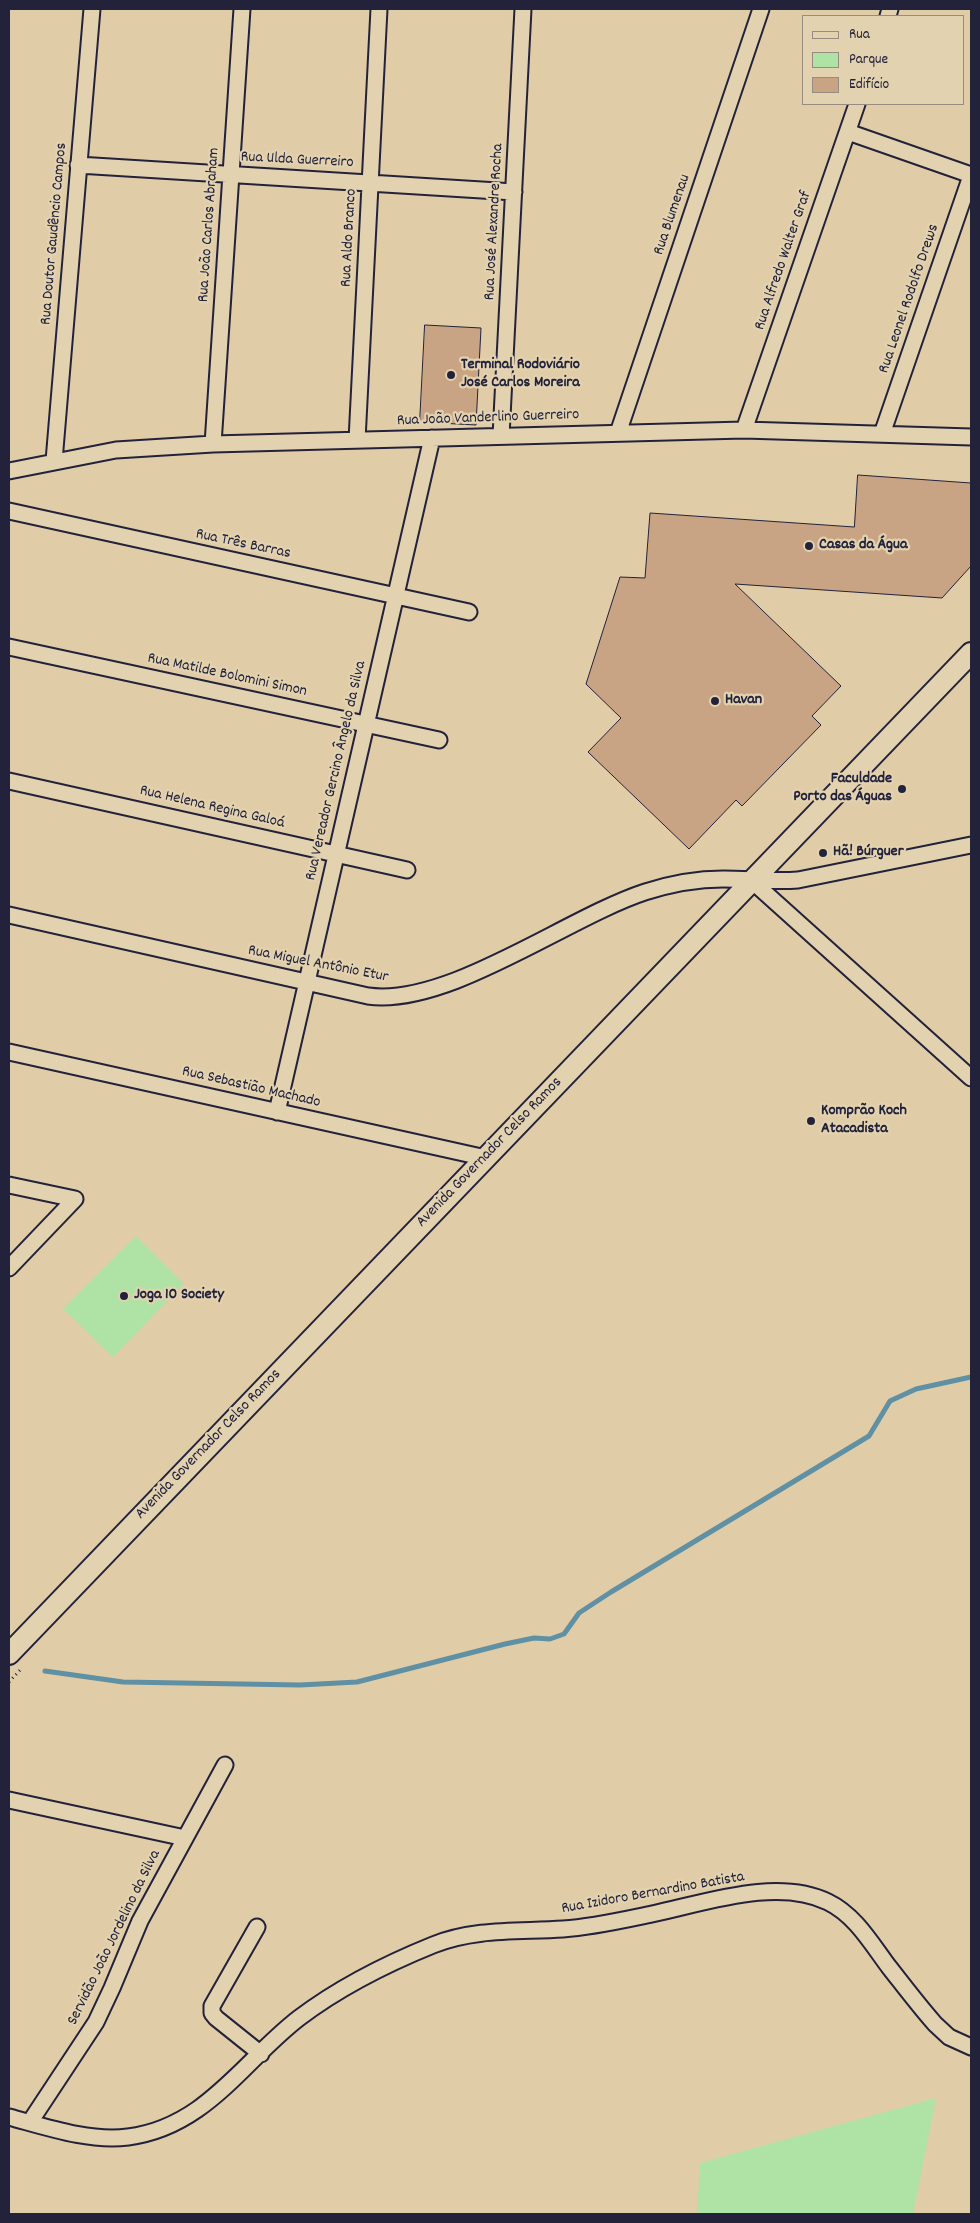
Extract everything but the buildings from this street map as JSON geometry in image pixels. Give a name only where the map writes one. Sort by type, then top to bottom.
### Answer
[{"type":"main road","name":"Avenida Governador Celso Ramos","points":[[9,1654],[971,653]]},
{"type":"street","name":"Rua Doutor Gaudêncio Campos","points":[[54,461],[92,9]]},
{"type":"street","name":"Rua João Carlos Abraham","points":[[213,444],[242,9]]},
{"type":"street","name":"Rua Aldo Branco","points":[[357,440],[379,9]]},
{"type":"street","name":"Rua José Alexandre Rocha","points":[[501,436],[523,9]]},
{"type":"street","name":"Rua Blumenau","points":[[618,433],[761,9]]},
{"type":"street","name":"Rua Alfredo Walter Graf","points":[[744,430],[857,105]]},
{"type":"street","points":[[848,132],[971,175]]},
{"type":"street","name":"Rua Ulda Guerreiro","points":[[78,165],[514,192]]},
{"type":"street","name":"Rua Leonel Rodolfo Drews","points":[[882,434],[971,175]]},
{"type":"street","name":"Rua João Vanderlino Guerreiro","points":[[9,471],[116,450],[213,444],[744,430],[971,437]]},
{"type":"street","name":"Rua Vereador Gercino Ângelo da Silva","points":[[277,1112],[432,438]]},
{"type":"street","name":"Rua Três Barras","points":[[9,512],[470,612]]},
{"type":"street","name":"Rua Matilde Bolomini Simon","points":[[9,647],[439,740]]},
{"type":"street","name":"Rua Helena Regina Galoá","points":[[9,781],[407,870]]},
{"type":"street","name":"Rua Miguel Antônio Etur","points":[[9,915],[381,998],[404,996],[482,968],[591,914],[644,892],[700,880],[752,882],[798,880],[971,845]]},
{"type":"street","points":[[752,882],[971,1078]]},
{"type":"street","name":"Rua Sebastião Machado","points":[[9,1052],[486,1158]]},
{"type":"street","points":[[9,1185],[75,1199],[9,1268]]},
{"type":"street","name":"Servidão João Jordelino da Silva","points":[[30,2122],[96,2022],[140,1921],[225,1765]]},
{"type":"street","points":[[9,1800],[185,1838]]},
{"type":"street","name":"Rua Izidoro Bernardino Batista","points":[[9,2117],[80,2134],[105,2137],[126,2137],[143,2134],[187,2115],[207,2103],[224,2090],[296,2020],[338,1991],[406,1957],[454,1938],[486,1932],[580,1928],[778,1891],[797,1892],[814,1896],[845,1912],[935,2024],[949,2037],[971,2048]]},
{"type":"street","points":[[257,1927],[212,2006],[212,2013],[261,2054]]},
{"type":"green space","name":"Joga 10 Society","points":[[136,1236],[184,1284],[113,1357],[63,1309]]},
{"type":"green space","points":[[936,2098],[913,2214],[697,2214],[700,2163]]},
{"type":"waterway","points":[[45,1671],[123,1682],[300,1685],[357,1682],[505,1644],[534,1638],[550,1639],[564,1634],[579,1613],[611,1592],[869,1436],[890,1401],[916,1389],[971,1377]]},
{"type":"place","name":"Terminal Rodoviário José Carlos Moreira","points":[[451,375]]},
{"type":"place","name":"Casas da Água","points":[[809,546]]},
{"type":"place","name":"Havan","points":[[715,701]]},
{"type":"place","name":"Faculdade Porto das Águas","points":[[902,789]]},
{"type":"place","name":"Hã! Búrguer","points":[[823,853]]},
{"type":"place","name":"Komprão Koch Atacadista","points":[[811,1121]]},
{"type":"place","name":"Joga 10 Society","points":[[124,1296]]}]
